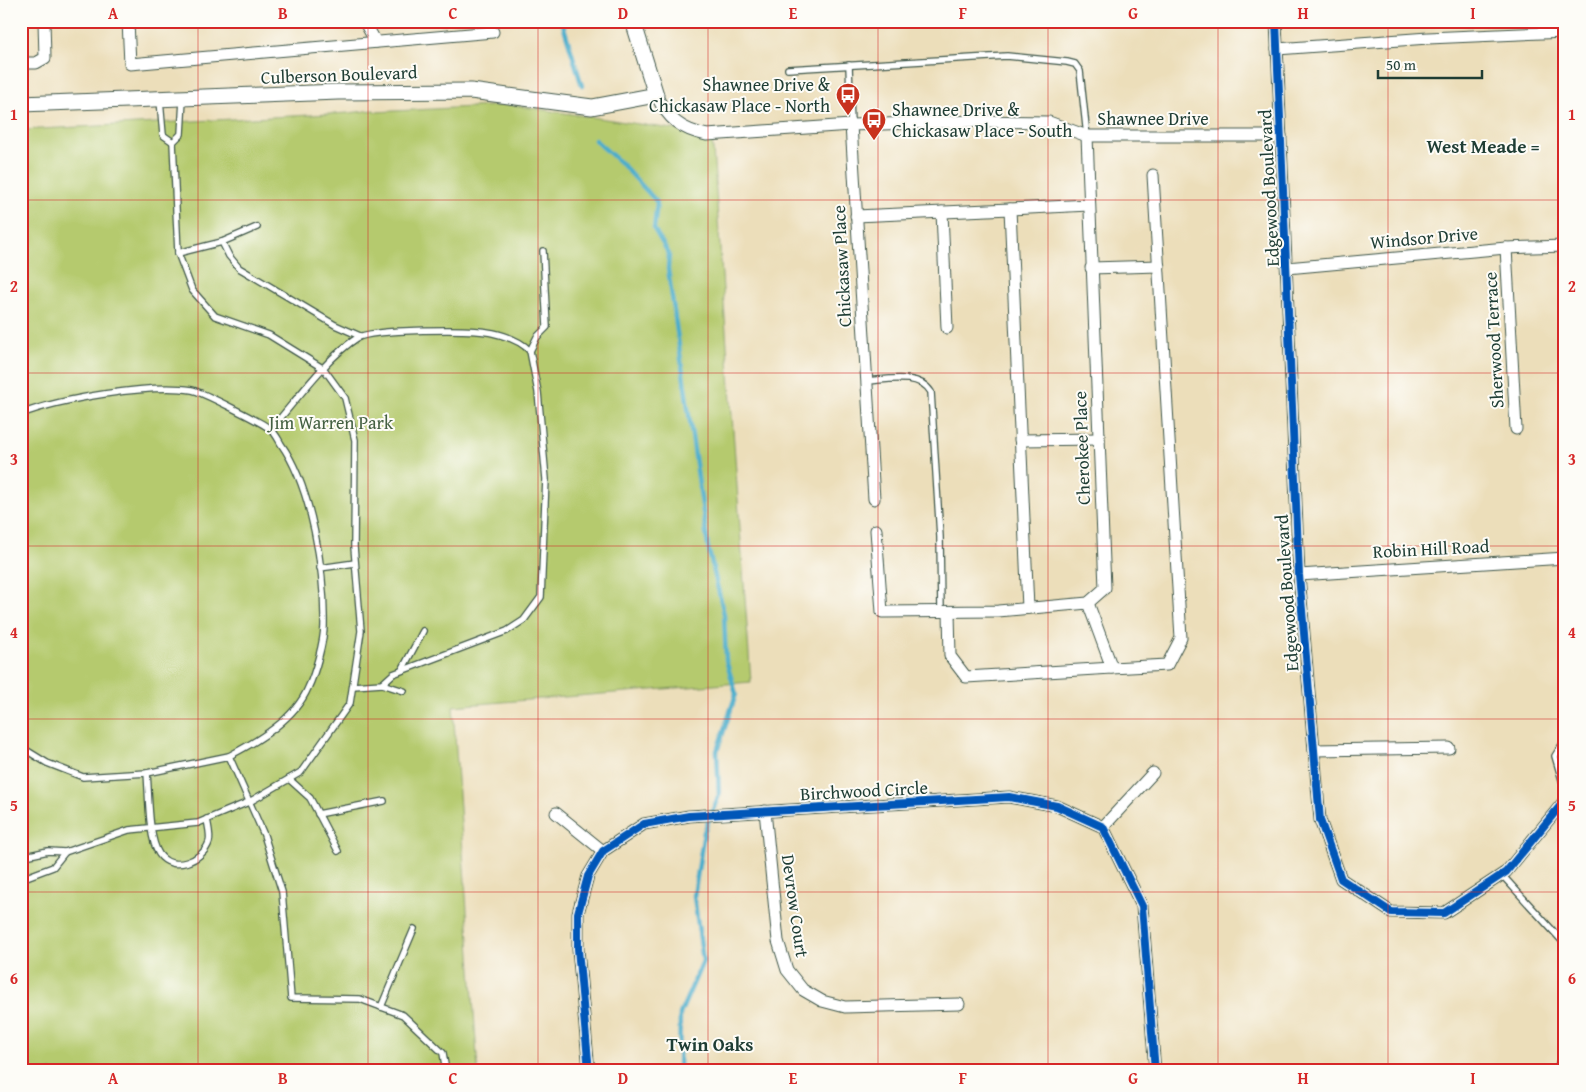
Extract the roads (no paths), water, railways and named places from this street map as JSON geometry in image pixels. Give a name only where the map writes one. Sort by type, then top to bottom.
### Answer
[{"type":"street","points":[[21,63],[36,63],[44,58],[44,21]]},
{"type":"street","points":[[128,21],[130,64],[493,32]]},
{"type":"street","points":[[364,21],[376,42]]},
{"type":"street","points":[[633,21],[656,95]]},
{"type":"street","name":"Edgewood Boulevard","points":[[1276,21],[1299,575],[1320,820],[1341,879],[1392,912],[1444,913],[1502,875],[1565,800]]},
{"type":"street","points":[[1277,49],[1428,38],[1565,32]]},
{"type":"street","name":"Culberson Boulevard","points":[[21,104],[338,92],[471,91],[592,107],[656,95]]},
{"type":"street","name":"Shawnee Drive","points":[[656,95],[664,110],[678,126],[708,135],[851,125],[976,120],[1049,122],[1087,136],[1281,136]]},
{"type":"street","name":"Chickasaw Place","points":[[851,125],[874,499]]},
{"type":"street","name":"Cherokee Place","points":[[1087,136],[1106,588],[1088,603]]},
{"type":"street","points":[[945,613],[950,656],[966,677],[1167,665],[1181,638],[1153,175]]},
{"type":"street","points":[[856,216],[1089,205]]},
{"type":"street","points":[[1010,209],[1028,608]]},
{"type":"street","points":[[942,212],[947,328]]},
{"type":"street","name":"Windsor Drive","points":[[1287,268],[1506,248],[1565,246]]},
{"type":"street","name":"Sherwood Terrace","points":[[1506,248],[1516,429]]},
{"type":"street","points":[[1092,268],[1159,266]]},
{"type":"street","points":[[1020,440],[1099,439]]},
{"type":"street","points":[[876,530],[882,612],[945,613],[1088,603],[1112,668]]},
{"type":"street","name":"Robin Hill Road","points":[[1299,575],[1565,558]]},
{"type":"street","points":[[1314,750],[1449,748]]},
{"type":"street","points":[[1153,773],[1103,827],[1142,906],[1155,1071]]},
{"type":"street","name":"Birchwood Circle","points":[[589,1071],[578,949],[578,913],[588,876],[603,851],[644,824],[689,816],[1009,797],[1057,806],[1103,827]]},
{"type":"street","name":"Devrow Court","points":[[766,811],[778,941],[787,970],[803,990],[822,1001],[845,1007],[959,1004]]},
{"type":"street","points":[[556,813],[603,851]]},
{"type":"street","points":[[1558,1071],[1565,1054]]},
{"type":"lane","points":[[788,69],[1007,56],[1075,64],[1080,71],[1082,80],[1087,136]]},
{"type":"lane","points":[[849,65],[851,125]]},
{"type":"lane","points":[[21,857],[48,851],[65,852],[103,837],[129,830],[198,823],[251,801],[302,772],[350,703],[361,630],[355,563],[355,440],[345,398],[324,369],[269,336],[215,316],[192,290],[178,253],[173,142],[181,134],[183,99]]},
{"type":"lane","points":[[160,100],[163,135],[173,142]]},
{"type":"lane","points":[[178,253],[222,242],[257,227]]},
{"type":"lane","points":[[222,242],[229,256],[239,268],[335,325],[360,336],[425,331],[491,332],[510,338],[530,351],[538,392],[546,479],[540,597],[524,620],[507,631],[392,674],[382,684]]},
{"type":"lane","points":[[530,351],[537,338],[547,327],[543,251]]},
{"type":"lane","points":[[271,429],[324,369],[360,336]]},
{"type":"lane","points":[[866,380],[917,380],[926,383],[931,392],[945,613]]},
{"type":"lane","points":[[21,414],[41,406],[144,389],[194,390],[271,429],[289,455],[307,496],[320,568],[324,627],[308,689],[290,714],[253,744],[229,756],[147,773],[84,777],[47,763],[21,747]]},
{"type":"lane","points":[[320,568],[355,563]]},
{"type":"lane","points":[[402,670],[423,631]]},
{"type":"lane","points":[[353,686],[382,684],[404,691]]},
{"type":"lane","points":[[1565,740],[1555,756],[1565,790]]},
{"type":"lane","points":[[229,756],[251,801],[282,892],[291,998],[360,999],[403,1015],[443,1053],[446,1071]]},
{"type":"lane","points":[[147,773],[155,847],[160,856],[169,863],[182,863],[194,860],[205,852],[210,840],[207,819]]},
{"type":"lane","points":[[289,779],[310,798],[338,851]]},
{"type":"lane","points":[[318,814],[384,801]]},
{"type":"lane","points":[[21,880],[53,868],[65,852]]},
{"type":"lane","points":[[1502,875],[1565,944]]},
{"type":"lane","points":[[381,1007],[414,929]]},
{"type":"waterway","points":[[562,21],[582,86]]},
{"type":"waterway","points":[[595,140],[623,165],[657,202],[654,229],[669,254],[668,269],[708,547],[724,614],[726,660],[736,694],[717,751],[719,795],[704,832],[694,896],[703,961],[680,1014],[679,1071]]},
{"type":"place","name":"Shawnee Drive & Chickasaw Place - North","points":[[848,116]]},
{"type":"place","name":"Shawnee Drive & Chickasaw Place - South","points":[[874,141]]},
{"type":"district","name":"West Meade =","points":[[1483,146]]},
{"type":"district","name":"Twin Oaks","points":[[710,1044]]},
{"type":"park label","name":"Jim Warren Park","points":[[331,423]]}]
